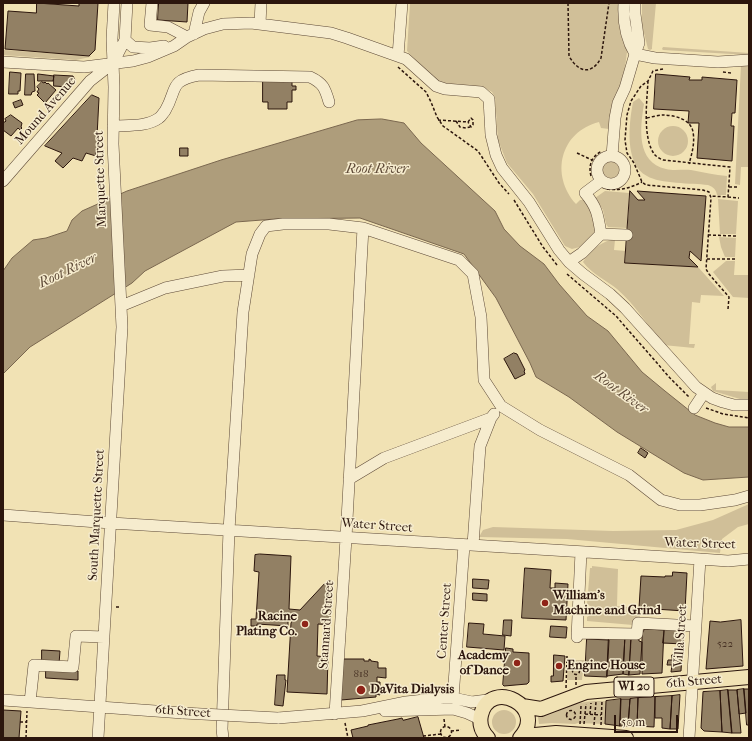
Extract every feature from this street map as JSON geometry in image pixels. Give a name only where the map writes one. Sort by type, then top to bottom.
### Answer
[{"type":"main road","name":"6th Street","points":[[522,706],[541,709],[586,692],[749,677]]},
{"type":"main road","name":"WI 20","points":[[495,699],[510,698],[522,706]]},
{"type":"main road","points":[[488,738],[483,731],[478,728],[485,707],[495,699]]},
{"type":"main road","points":[[521,738],[526,730],[528,720],[522,706]]},
{"type":"main road","points":[[521,738],[547,733],[569,736],[626,738]]},
{"type":"street","name":"Marquette Street","points":[[114,3],[112,39],[113,144],[121,294]]},
{"type":"street","name":"Marquette Street","points":[[113,63],[125,40],[127,3]]},
{"type":"street","points":[[152,3],[150,25],[168,27],[190,35]]},
{"type":"street","points":[[190,35],[204,3]]},
{"type":"street","points":[[260,24],[261,3]]},
{"type":"street","points":[[398,56],[402,3]]},
{"type":"street","points":[[624,3],[623,16],[629,45],[635,54],[655,58],[718,62],[749,60]]},
{"type":"street","points":[[599,182],[597,173],[598,165],[608,153],[618,103],[631,73],[639,43],[635,3]]},
{"type":"street","points":[[3,62],[84,67],[133,61],[175,45],[190,35],[222,24],[260,24],[331,34],[347,38],[406,59],[436,86],[445,89],[482,92],[487,96],[490,102],[491,142],[498,161],[530,202],[553,241],[569,262],[618,301],[685,376],[704,393],[723,402],[749,405]]},
{"type":"street","points":[[125,40],[133,46],[150,48],[175,45]]},
{"type":"street","name":"Mound Avenue","points":[[3,181],[90,81],[113,63]]},
{"type":"street","points":[[114,126],[139,125],[152,122],[161,117],[179,81],[187,77],[199,75],[310,77],[319,81],[326,91],[329,102]]},
{"type":"street","points":[[599,182],[609,185],[614,184],[618,183],[624,176],[625,167],[623,163],[608,153]]},
{"type":"street","points":[[599,182],[584,193],[594,204],[599,217],[601,234]]},
{"type":"street","points":[[223,738],[222,729],[229,530],[243,312],[252,254],[260,234],[266,226],[283,224],[329,224],[363,228],[459,260],[473,274],[481,317],[484,380],[501,406],[540,430],[629,475],[661,500],[680,505],[700,505],[735,500],[749,496]]},
{"type":"street","name":"Stannard Street","points":[[335,714],[363,228]]},
{"type":"street","points":[[569,262],[582,253],[601,234],[627,235]]},
{"type":"street","points":[[121,306],[165,288],[223,276],[249,275]]},
{"type":"street","name":"South Marquette Street","points":[[98,738],[122,327],[121,294]]},
{"type":"street","points":[[694,408],[704,393]]},
{"type":"street","points":[[349,479],[384,458],[491,418],[501,406]]},
{"type":"street","name":"Center Street","points":[[453,698],[468,545],[480,446],[491,418]]},
{"type":"street","name":"Water Street","points":[[3,515],[700,560],[728,561],[749,559]]},
{"type":"street","points":[[581,552],[577,635],[637,634],[638,622],[696,626]]},
{"type":"street","name":"Villa Street","points":[[689,738],[700,560]]},
{"type":"street","points":[[28,702],[34,665],[73,667],[76,636],[104,637]]},
{"type":"street","name":"6th Street","points":[[3,700],[183,713],[278,718],[362,711],[406,702],[453,698],[472,702],[495,699]]},
{"type":"street","name":"6th Street","points":[[362,711],[407,712],[434,709],[453,709],[467,713],[478,728]]},
{"type":"path","points":[[568,3],[569,56],[573,63],[584,70],[590,70],[598,64],[601,58],[609,3]]},
{"type":"path","points":[[669,69],[653,71],[648,81],[647,118],[649,142],[656,156],[663,160],[689,164],[730,167],[728,197]]},
{"type":"path","points":[[724,72],[731,73]]},
{"type":"path","points":[[648,81],[641,86],[630,100],[626,116],[625,140],[627,153],[634,163],[642,182],[646,185],[703,190],[709,192],[711,198],[706,269],[729,297],[728,309]]},
{"type":"path","points":[[647,118],[662,115],[680,118],[688,123],[693,131],[694,148],[689,164]]},
{"type":"path","points":[[438,120],[468,122],[471,118],[473,120],[473,125],[471,127]]},
{"type":"path","points":[[456,121],[457,125],[463,128],[471,127]]},
{"type":"path","points":[[468,122],[471,127]]},
{"type":"path","points":[[577,153],[592,160]]},
{"type":"path","points":[[608,153],[596,155],[590,166],[599,182],[621,190],[630,188],[642,182]]},
{"type":"path","points":[[729,187],[739,187]]},
{"type":"path","points":[[710,196],[739,198]]},
{"type":"path","points":[[708,235],[736,236]]},
{"type":"path","points":[[707,259],[735,259]]},
{"type":"path","points":[[116,607],[121,607]]},
{"type":"path","points":[[566,688],[567,656]]},
{"type":"path","points":[[566,671],[573,671],[576,668],[576,664]]},
{"type":"path","points":[[576,668],[583,672]]},
{"type":"path","points":[[573,671],[576,675],[576,685]]},
{"type":"path","points":[[576,675],[579,674],[580,671]]},
{"type":"path","points":[[590,714],[591,699]]},
{"type":"path","points":[[594,726],[596,699]]},
{"type":"path","points":[[600,726],[602,699]]},
{"type":"path","points":[[584,725],[586,700]]},
{"type":"path","points":[[26,738],[28,702]]},
{"type":"path","points":[[580,725],[581,704]]},
{"type":"path","points":[[576,716],[572,711],[568,712],[567,715],[570,720],[576,716],[581,716]]},
{"type":"path","points":[[442,714],[445,727]]},
{"type":"path","points":[[585,714],[601,715]]},
{"type":"path","points":[[20,722],[26,722]]},
{"type":"path","points":[[345,723],[348,738]]},
{"type":"path","points":[[445,727],[449,728],[451,731],[461,730]]},
{"type":"path","points":[[441,734],[441,730],[445,727]]},
{"type":"path","points":[[423,736],[441,734],[447,738],[450,736],[451,731]]},
{"type":"shaded area","points":[[410,3],[620,3],[627,52],[625,67],[609,129],[601,128],[599,122],[586,127],[575,135],[563,156],[563,180],[568,193],[576,204],[580,200],[588,200],[596,228],[593,235],[580,247],[572,249],[565,246],[533,194],[507,163],[498,140],[495,97],[492,92],[483,87],[441,83],[407,51]]},
{"type":"shaded area","points":[[642,3],[656,3],[652,49],[650,50],[648,49],[642,25]]},
{"type":"shaded area","points":[[3,46],[4,50],[91,56],[76,60],[3,55]]},
{"type":"shaded area","points":[[663,47],[749,53],[749,55],[663,50]]},
{"type":"shaded area","points":[[741,65],[749,65],[749,167],[741,167],[740,185],[735,184]]},
{"type":"shaded area","points":[[639,98],[644,104],[641,133],[642,143],[649,159],[656,165],[666,169],[691,170],[727,176],[726,195],[717,195],[714,188],[708,185],[676,183],[653,179],[640,170],[631,153],[630,142],[630,121],[633,102]]},
{"type":"shaded area","points":[[673,126],[684,130],[688,141],[684,152],[673,156],[662,152],[658,141],[662,130]]},
{"type":"shaded area","points":[[610,161],[616,164],[619,170],[616,176],[610,179],[604,176],[601,170],[604,164]]},
{"type":"shaded area","points":[[605,191],[629,193],[627,228],[608,227],[606,224],[603,210],[595,198]]},
{"type":"shaded area","points":[[718,199],[738,201],[736,234],[720,234]]},
{"type":"shaded area","points":[[719,237],[736,238],[735,257],[725,257]]},
{"type":"shaded area","points":[[611,240],[615,240],[614,250],[626,251],[625,263],[698,267],[724,296],[701,295],[700,303],[692,302],[689,344],[695,344],[694,348],[663,345],[642,316],[624,295],[591,270],[583,262],[595,248]]},
{"type":"shaded area","points":[[726,261],[735,261],[734,275],[749,275],[749,298],[733,297],[713,272]]},
{"type":"shaded area","points":[[716,383],[716,390],[749,392],[749,399],[740,399],[713,391],[711,387]]},
{"type":"shaded area","points":[[749,504],[749,524],[738,527],[722,539],[720,553],[567,539],[479,537],[483,530],[493,527],[613,531],[676,530],[713,520]]},
{"type":"shaded area","points":[[592,566],[618,569],[617,606],[639,608],[640,618],[633,625],[587,621],[587,617],[592,614],[593,608],[587,604],[590,568],[592,568]]},
{"type":"shaded area","points":[[568,660],[584,660],[582,680],[567,680]]},
{"type":"shaded area","points":[[606,701],[605,724],[539,724],[538,717],[575,704]]},
{"type":"shaded area","points":[[499,710],[509,710],[516,717],[516,727],[509,734],[499,734],[492,727],[492,717]]},
{"type":"water","name":"Root River","points":[[382,119],[404,123],[421,143],[495,211],[504,229],[520,246],[544,264],[587,316],[608,331],[642,372],[695,415],[729,427],[749,427],[749,477],[703,480],[684,473],[617,432],[569,397],[536,377],[496,298],[464,254],[360,218],[275,219],[236,222],[145,271],[132,283],[30,347],[3,374],[3,271],[12,258],[33,240],[46,238],[67,231],[72,220],[82,211],[127,191],[221,160],[357,120]]},
{"type":"building","points":[[37,3],[79,6],[79,3],[98,3],[95,50],[89,56],[5,49],[8,11],[36,13]]},
{"type":"building","points":[[159,3],[188,3],[187,22],[158,20]]},
{"type":"building","points":[[10,72],[21,73],[20,91],[18,91],[18,94],[9,94]]},
{"type":"building","points":[[26,74],[34,74],[35,91],[32,92],[31,95],[25,95]]},
{"type":"building","points":[[38,74],[54,76],[53,81],[38,81]]},
{"type":"building","points":[[656,74],[690,77],[689,80],[702,80],[702,77],[737,80],[735,113],[732,113],[731,126],[734,126],[732,161],[697,158],[699,123],[688,123],[689,111],[654,109]]},
{"type":"building","points":[[54,75],[73,76],[75,80],[68,87],[54,86]]},
{"type":"building","points":[[263,78],[292,79],[292,86],[296,86],[296,90],[292,90],[292,102],[287,102],[287,109],[268,109],[268,102],[263,102]]},
{"type":"building","points":[[42,82],[48,83],[56,90],[45,103],[37,95],[39,93],[37,92],[39,89],[37,87]]},
{"type":"building","points":[[92,95],[99,98],[96,156],[86,153],[82,161],[73,158],[63,168],[55,161],[62,153],[45,146]]},
{"type":"building","points":[[21,100],[23,105],[15,108],[13,103]]},
{"type":"building","points":[[11,115],[22,123],[22,128],[20,130],[18,128],[11,136],[3,130],[3,122],[5,122],[5,119]]},
{"type":"building","points":[[180,148],[188,148],[188,156],[180,156]]},
{"type":"building","points":[[630,191],[638,200],[645,200],[637,191],[706,196],[701,261],[690,251],[689,258],[698,267],[625,263]]},
{"type":"building","points":[[514,353],[517,354],[525,370],[525,374],[515,379],[504,359]]},
{"type":"building","points":[[641,448],[648,453],[645,458],[638,453]]},
{"type":"building","name":"Racine Plating Co.","points":[[255,555],[291,556],[289,609],[300,610],[327,581],[332,581],[330,625],[318,624],[317,656],[328,657],[327,694],[287,692],[291,623],[295,616],[288,616],[288,626],[257,624],[257,626],[251,626],[251,619],[256,619],[259,572],[254,571]]},
{"type":"building","name":"William's Machine and Grind","points":[[525,568],[551,570],[550,588],[555,588],[555,583],[568,584],[566,620],[522,618]]},
{"type":"building","points":[[673,572],[687,573],[685,611],[639,608],[641,576],[665,577],[672,576]]},
{"type":"building","points":[[473,579],[489,580],[488,589],[473,588]]},
{"type":"building","points":[[473,593],[487,594],[487,601],[473,600]]},
{"type":"building","points":[[504,620],[512,620],[511,636],[503,635]]},
{"type":"building","points":[[741,620],[743,666],[706,669],[710,621],[720,622]]},
{"type":"building","points":[[469,623],[484,624],[483,634],[505,636],[504,650],[467,647]]},
{"type":"building","points":[[551,626],[567,627],[566,638],[550,637]]},
{"type":"building","points":[[665,627],[684,628],[683,644],[663,643]]},
{"type":"building","points":[[645,629],[664,630],[662,673],[642,674],[642,634]]},
{"type":"building","points":[[609,634],[625,635],[623,674],[607,676]]},
{"type":"building","points":[[631,634],[629,675],[623,674],[625,635]]},
{"type":"building","points":[[632,634],[638,635],[639,641],[642,642],[640,674],[629,675]]},
{"type":"building","points":[[587,639],[609,640],[607,677],[585,676]]},
{"type":"building","name":"Academy of Dance","points":[[506,648],[513,649],[513,652],[529,653],[529,682],[527,684],[503,685]]},
{"type":"building","points":[[42,650],[60,651],[59,664],[42,663]]},
{"type":"building","name":"Engine House","points":[[554,655],[565,656],[563,681],[551,682],[551,676],[553,676]]},
{"type":"building","points":[[672,655],[682,655],[681,671],[671,672],[672,665],[667,665],[668,660],[672,660]]},
{"type":"building","points":[[344,659],[364,659],[364,661],[369,661],[369,659],[371,661],[378,662],[378,668],[386,668],[386,678],[377,677],[377,682],[380,682],[380,695],[376,694],[376,697],[341,700]]},
{"type":"building","points":[[46,668],[78,671],[78,680],[46,678]]},
{"type":"building","points":[[277,675],[285,675],[286,680],[283,706],[275,705]]},
{"type":"building","points":[[744,689],[746,713],[739,714],[737,690]]},
{"type":"building","points":[[744,689],[749,689],[749,725],[747,725]]},
{"type":"building","points":[[728,690],[732,733],[722,732],[720,691]]},
{"type":"building","points":[[728,690],[737,690],[741,733],[732,733]]},
{"type":"building","points":[[720,691],[722,732],[704,731],[701,728],[703,692]]},
{"type":"building","points":[[680,695],[678,729],[670,729],[672,696]]},
{"type":"building","points":[[672,696],[670,729],[662,728],[662,718],[655,718],[655,697]]},
{"type":"building","points":[[655,697],[654,727],[637,726],[638,698]]},
{"type":"building","points":[[638,698],[637,726],[628,726],[630,699]]},
{"type":"building","points":[[621,699],[620,726],[605,724],[606,701]]},
{"type":"building","points":[[621,699],[630,699],[628,726],[620,726]]},
{"type":"building","points":[[3,710],[21,711],[19,738],[3,738]]},
{"type":"building","points":[[418,717],[424,738],[353,738],[351,730],[402,718],[403,720]]},
{"type":"place","name":"William's Machine and Grind","points":[[545,603]]},
{"type":"place","name":"Racine Plating Co.","points":[[305,624]]},
{"type":"place","name":"Academy of Dance","points":[[517,663]]},
{"type":"place","name":"Engine House","points":[[559,666]]},
{"type":"place","name":"DaVita Dialysis","points":[[361,690]]}]
